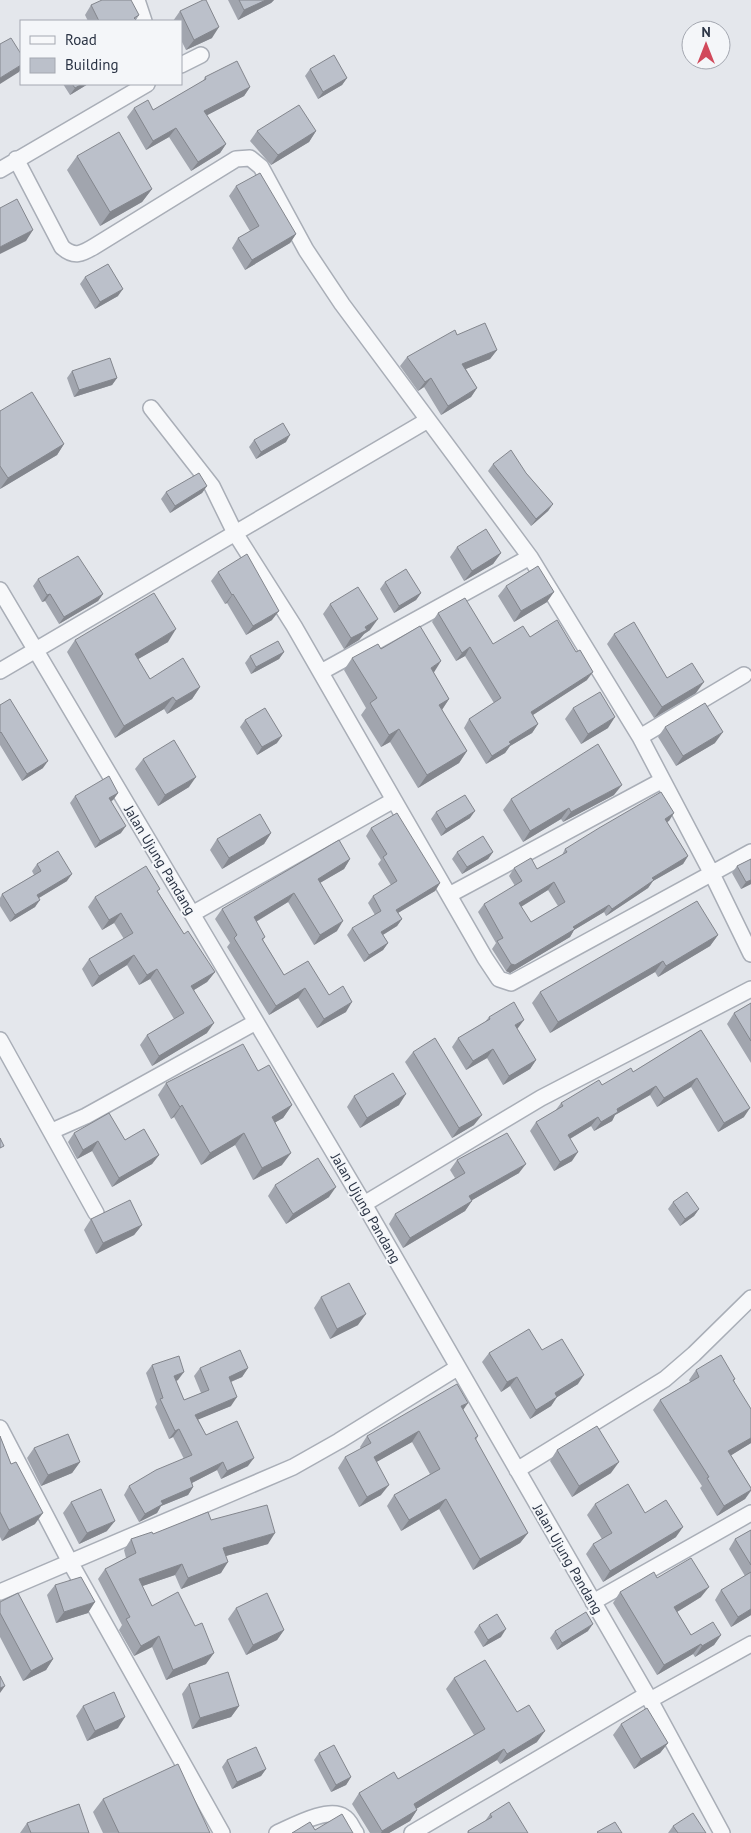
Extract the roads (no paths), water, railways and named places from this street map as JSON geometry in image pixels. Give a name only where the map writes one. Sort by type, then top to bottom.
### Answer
[{"type":"street","points":[[137,0],[144,20]]},
{"type":"street","points":[[182,64],[201,55]]},
{"type":"street","points":[[0,170],[145,85]]},
{"type":"street","points":[[16,159],[62,247],[68,253],[76,255],[95,246],[236,159],[244,157],[256,161],[261,166],[306,250],[327,281],[530,557],[640,737],[712,874],[751,954]]},
{"type":"street","points":[[151,408],[212,486],[235,533],[321,672],[499,979],[511,983],[751,852]]},
{"type":"street","points":[[0,671],[428,420]]},
{"type":"street","points":[[321,672],[530,557]]},
{"type":"street","name":"Jalan Ujung Pandang","points":[[0,590],[364,1204],[456,1368],[648,1697],[722,1833]]},
{"type":"street","points":[[640,737],[744,674]]},
{"type":"street","points":[[449,895],[662,782]]},
{"type":"street","points":[[192,914],[394,800]]},
{"type":"street","points":[[364,1204],[541,1098],[751,989]]},
{"type":"street","points":[[52,1131],[86,1116],[256,1022]]},
{"type":"street","points":[[1,1044],[52,1131],[96,1213]]},
{"type":"street","points":[[516,1470],[665,1379],[694,1354],[751,1298]]},
{"type":"street","points":[[0,1592],[293,1467],[339,1441],[456,1368]]},
{"type":"street","points":[[0,1428],[70,1562],[222,1833]]},
{"type":"street","points":[[593,1602],[751,1513]]},
{"type":"street","points":[[412,1833],[648,1697],[751,1644]]},
{"type":"street","points":[[277,1833],[323,1814],[334,1813],[348,1819],[356,1833]]}]
